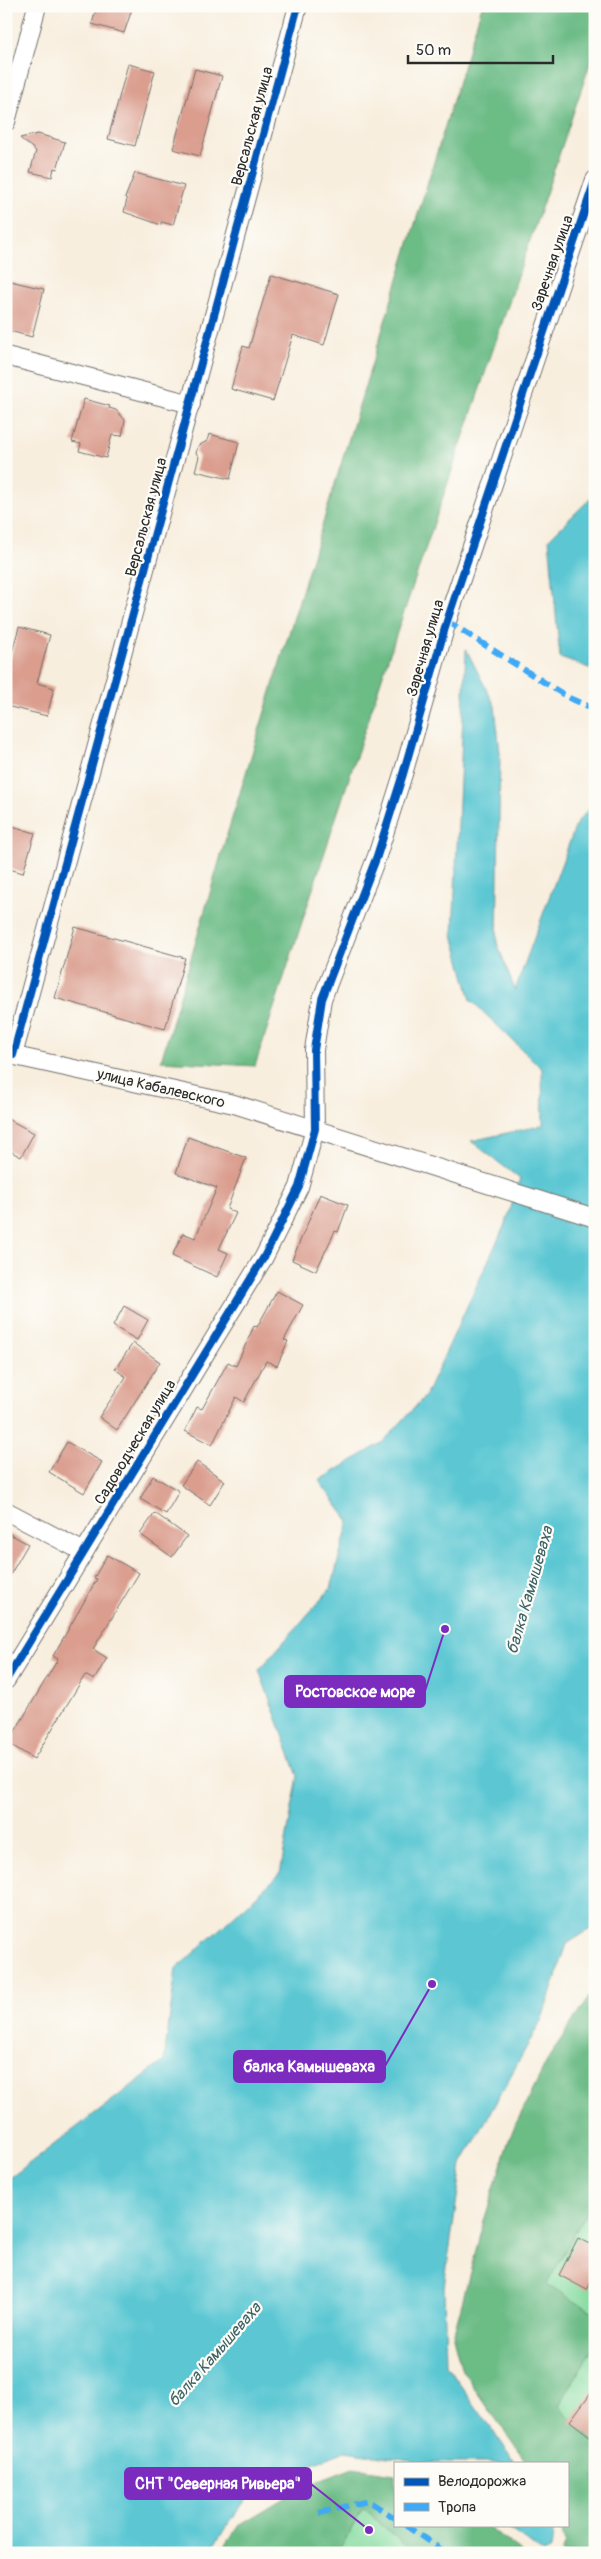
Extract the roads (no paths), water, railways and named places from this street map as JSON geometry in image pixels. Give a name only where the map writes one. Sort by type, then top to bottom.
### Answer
[{"type":"street","points":[[6,122],[37,6]]},
{"type":"street","name":"Версальская улица","points":[[10,1055],[18,1034],[191,404],[298,6]]},
{"type":"street","name":"Заречная улица","points":[[285,1218],[299,1187],[314,1129],[314,1050],[322,999],[377,856],[403,774],[447,621],[595,180]]},
{"type":"street","points":[[6,356],[191,404]]},
{"type":"street","name":"улица Кабалевского","points":[[10,1055],[234,1104],[595,1218]]},
{"type":"street","name":"Садоводческая улица","points":[[6,1680],[264,1256],[285,1218]]},
{"type":"street","points":[[6,1511],[84,1552]]},
{"type":"water","points":[[595,494],[595,670],[560,658],[549,539]]},
{"type":"water","points":[[466,649],[495,706],[500,753],[497,943],[515,990],[577,822],[595,803],[595,1926],[567,1944],[542,2019],[462,2164],[444,2287],[446,2365],[515,2462],[414,2462],[411,2460],[344,2451],[253,2489],[208,2553],[6,2553],[6,2181],[164,2061],[176,1969],[280,1874],[298,1776],[259,1670],[331,1588],[349,1521],[319,1481],[383,1442],[426,1395],[507,1220],[520,1179],[471,1141],[543,1125],[542,1069],[471,1000],[453,935]]},
{"type":"water","points":[[504,2526],[554,2526],[551,2549],[543,2553]]},
{"type":"place","name":"Ростовское море","points":[[445,1629]]},
{"type":"place","name":"балка Камышеваха","points":[[432,1984]]},
{"type":"place","name":"СНТ \"Северная Ривьера\"","points":[[369,2530]]}]
